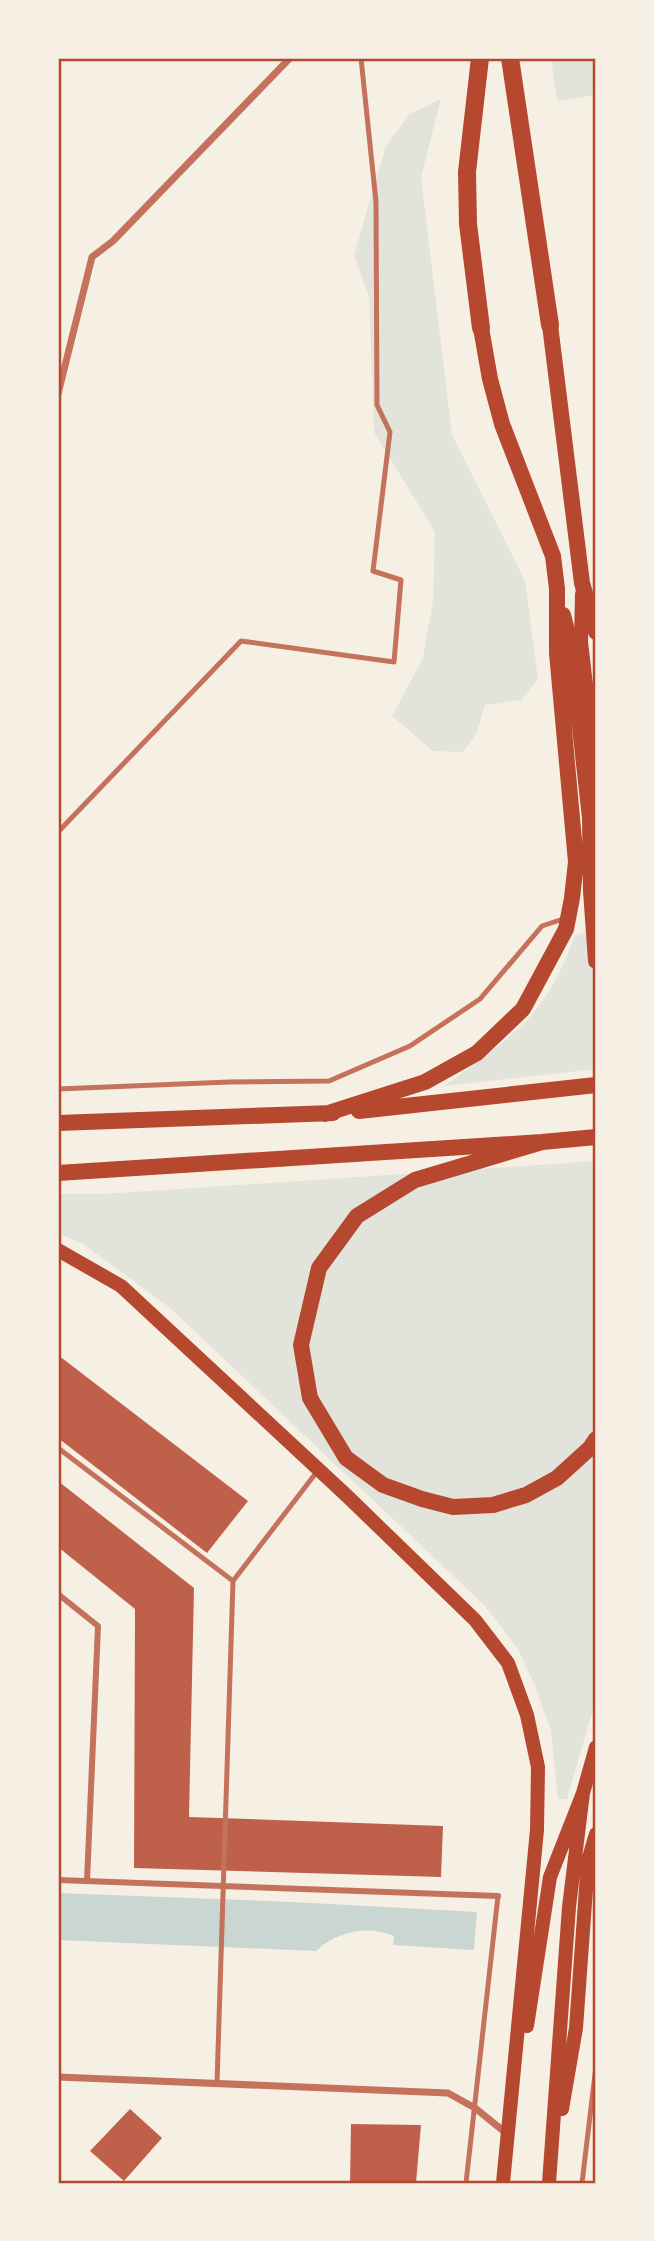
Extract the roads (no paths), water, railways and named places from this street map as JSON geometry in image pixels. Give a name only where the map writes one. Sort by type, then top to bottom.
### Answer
[{"type":"highway","points":[[480,58],[467,172],[468,224],[481,328]]},
{"type":"highway","points":[[510,58],[550,325]]},
{"type":"main road","points":[[550,325],[582,583],[581,642],[596,770]]},
{"type":"main road","points":[[325,1114],[425,1082],[477,1053],[523,1009],[570,922],[576,862],[557,653],[553,556],[502,424],[490,379],[481,328]]},
{"type":"main road","points":[[582,583],[596,632]]},
{"type":"main road","points":[[556,589],[571,646],[590,818],[596,961]]},
{"type":"main road","points":[[590,818],[596,840]]},
{"type":"main road","points":[[58,1123],[229,1115],[325,1114],[596,1085]]},
{"type":"main road","points":[[58,1173],[596,1137]]},
{"type":"main road","points":[[542,1142],[415,1180],[357,1216],[318,1268],[301,1345],[310,1398],[346,1458],[383,1485],[453,1507],[493,1505],[526,1495],[557,1479],[596,1440]]},
{"type":"main road","points":[[58,1250],[121,1286],[319,1469],[475,1620],[508,1663],[527,1715],[538,1767],[537,1830],[509,2135]]},
{"type":"main road","points":[[503,2183],[550,1877],[583,1793],[596,1747]]},
{"type":"main road","points":[[549,2183],[569,1907],[583,1793]]},
{"type":"main road","points":[[549,2183],[576,2028],[588,1861],[596,1834]]},
{"type":"street","points":[[58,394],[92,257],[113,241],[290,58]]},
{"type":"street","points":[[58,1594],[98,1626],[87,1881]]},
{"type":"street","points":[[58,1880],[498,1896]]},
{"type":"street","points":[[58,2077],[448,2093],[475,2108],[509,2135]]},
{"type":"lane","points":[[58,832],[240,641],[394,662],[401,580],[373,571],[390,432],[377,405],[376,202],[361,58]]},
{"type":"lane","points":[[586,912],[596,908]]},
{"type":"lane","points":[[58,1090],[229,1082],[329,1081],[410,1046],[480,999],[542,926],[570,922]]},
{"type":"lane","points":[[58,1448],[233,1581]]},
{"type":"lane","points":[[217,2083],[233,1581],[319,1469]]},
{"type":"lane","points":[[466,2183],[488,1965],[498,1896]]},
{"type":"lane","points":[[582,2183],[596,2066]]}]
